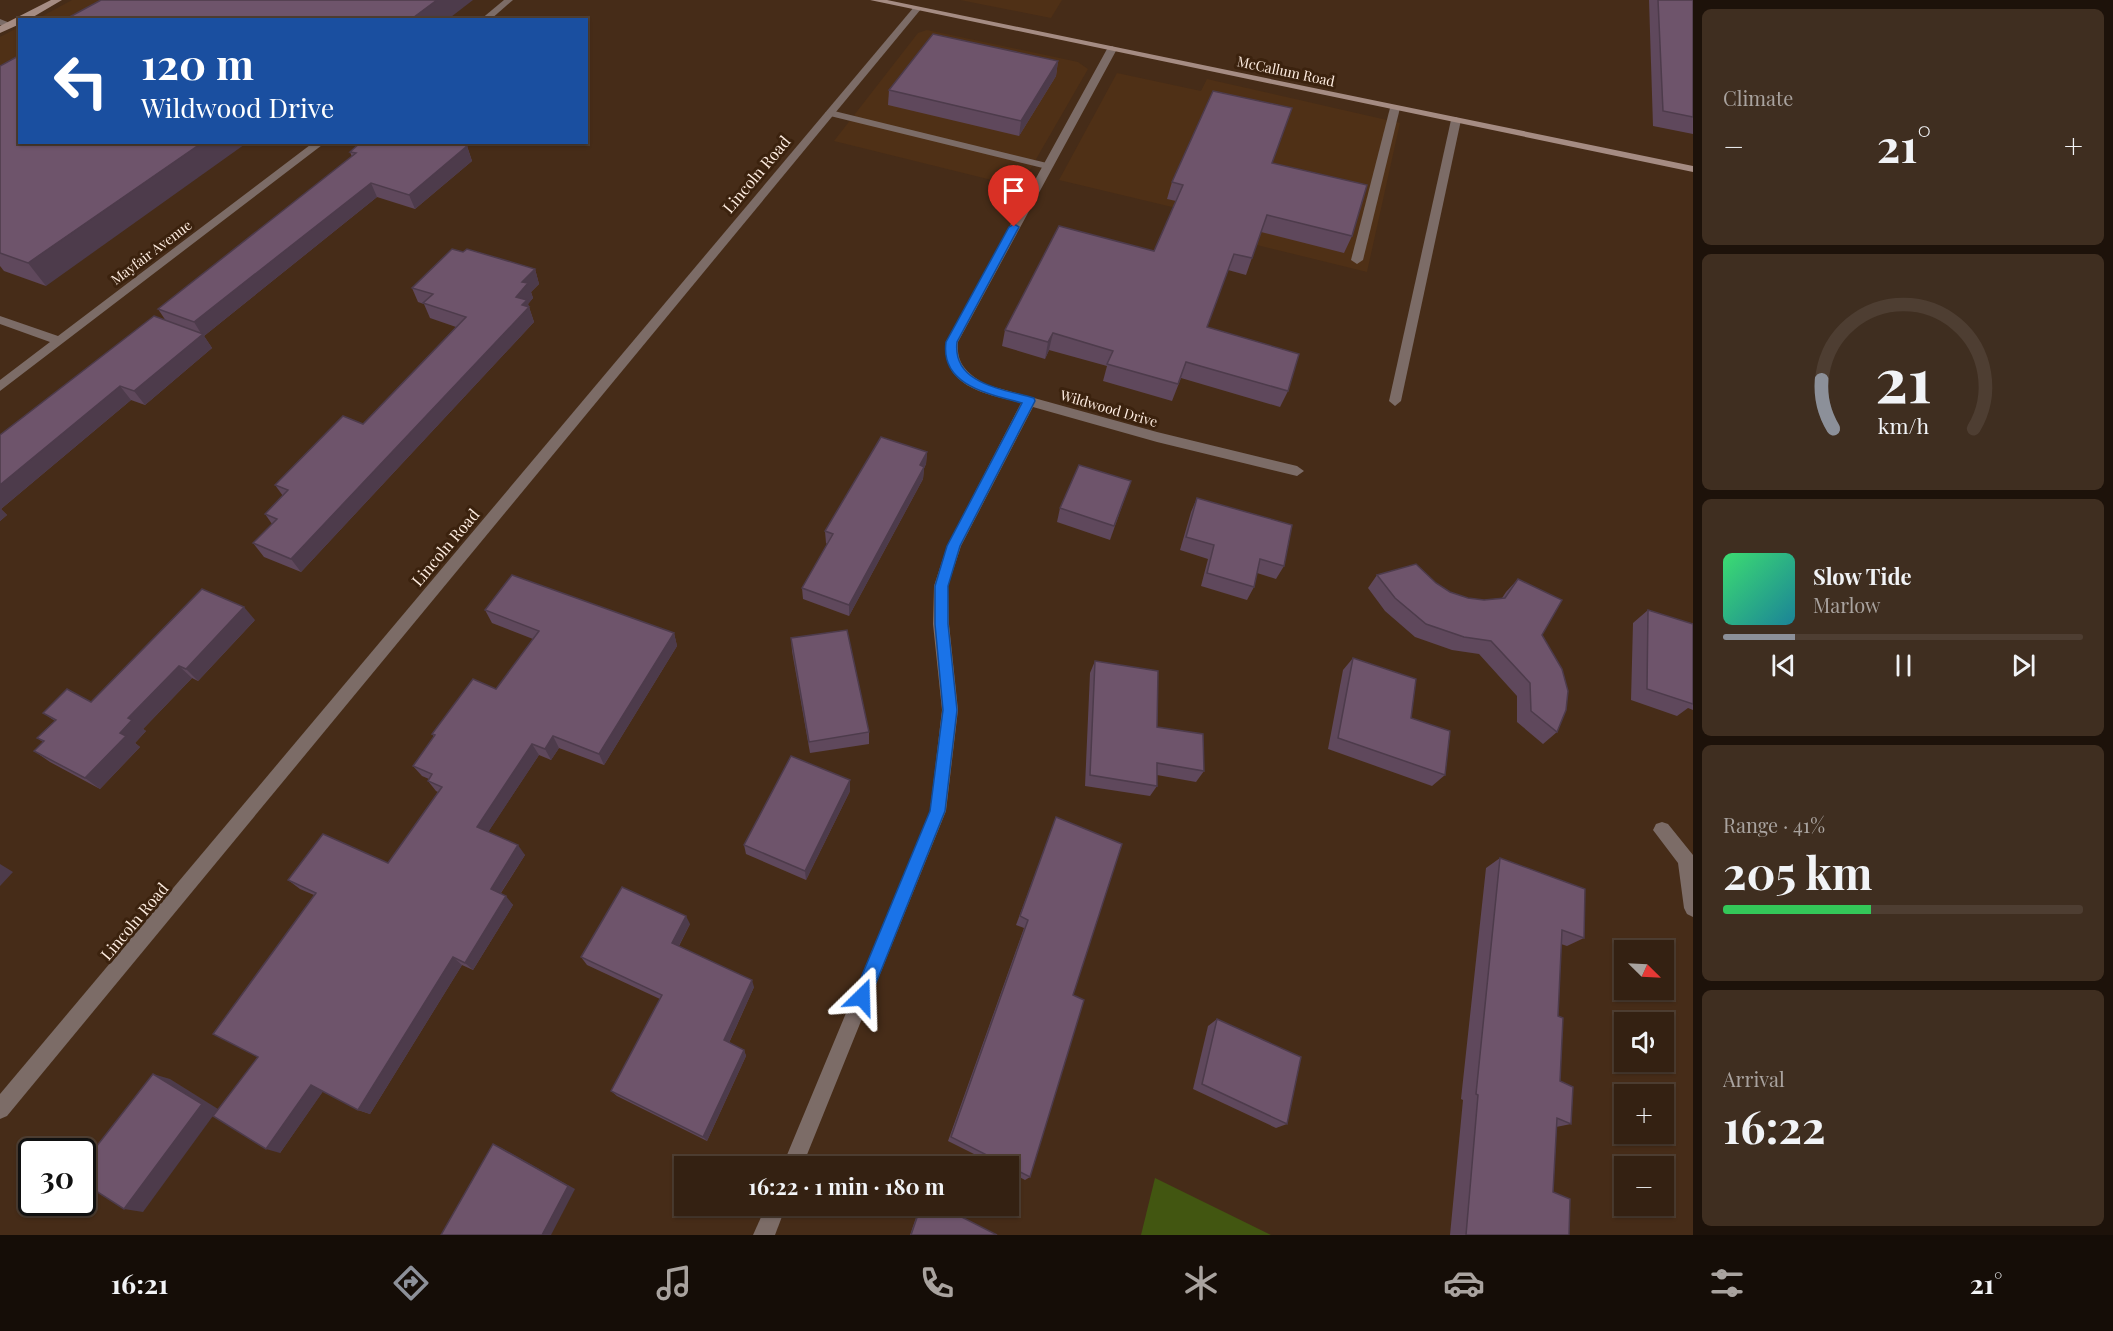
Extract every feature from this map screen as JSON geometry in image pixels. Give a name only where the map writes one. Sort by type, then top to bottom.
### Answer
[{"type":"main road","points":[[24,18],[58,0]]},
{"type":"main road","name":"McCallum Road","points":[[874,0],[1693,169]]},
{"type":"main road","points":[[0,30],[5,23]]},
{"type":"street","points":[[486,18],[509,0]]},
{"type":"street","name":"Lincoln Road","points":[[0,1109],[917,9]]},
{"type":"street","name":"Wildwood Drive","points":[[1112,49],[955,335],[950,354],[952,363],[966,378],[983,388],[1157,437],[1297,471]]},
{"type":"street","points":[[1357,260],[1395,108]]},
{"type":"street","points":[[830,113],[1047,166]]},
{"type":"street","points":[[1395,400],[1456,120]]},
{"type":"street","name":"Mayfair Avenue","points":[[0,387],[318,144]]},
{"type":"street","points":[[0,320],[59,341]]},
{"type":"street","points":[[797,1156],[938,811],[950,710],[941,624],[941,586],[954,546],[1029,401]]},
{"type":"street","points":[[1662,830],[1689,865],[1693,908]]},
{"type":"street","points":[[764,1235],[772,1216]]},
{"type":"shaded area","points":[[72,0],[235,0],[203,18],[39,18]]},
{"type":"shaded area","points":[[960,0],[1062,0],[1051,18]]},
{"type":"shaded area","points":[[18,28],[18,85],[0,80],[0,37]]},
{"type":"shaded area","points":[[927,30],[1078,62],[1088,69],[1020,187],[834,141],[918,33]]},
{"type":"shaded area","points":[[1117,73],[1201,91],[1207,79],[1400,123],[1367,272],[1249,243],[1256,227],[1059,180]]},
{"type":"green space","points":[[1155,1178],[1271,1235],[1141,1235]]},
{"type":"building","points":[[101,0],[437,0],[413,18],[68,18]]},
{"type":"building","points":[[1658,0],[1693,0],[1693,117],[1663,111]]},
{"type":"building","points":[[933,34],[1058,61],[1021,121],[889,90]]},
{"type":"building","points":[[18,56],[18,144],[200,144],[28,263],[0,253],[0,66]]},
{"type":"building","points":[[1213,91],[1292,108],[1272,163],[1367,185],[1352,236],[1267,215],[1252,258],[1234,254],[1207,327],[1299,354],[1288,391],[1186,362],[1178,384],[1107,364],[1113,351],[1053,333],[1048,342],[1005,330],[1059,226],[1154,251],[1183,185],[1172,182]]},
{"type":"building","points":[[359,144],[460,144],[467,146],[409,195],[371,183],[194,322],[158,309],[356,153],[350,152]]},
{"type":"building","points":[[452,249],[463,252],[467,249],[535,269],[522,282],[528,283],[516,297],[527,300],[522,305],[529,307],[291,559],[253,543],[277,519],[265,514],[288,490],[275,485],[343,416],[363,424],[466,317],[423,303],[433,294],[412,288]]},
{"type":"building","points":[[154,316],[203,334],[134,391],[120,386],[0,485],[0,435]]},
{"type":"building","points":[[881,437],[927,452],[920,465],[924,467],[849,605],[802,588],[833,534],[825,531]]},
{"type":"building","points":[[1079,465],[1131,481],[1114,526],[1060,508]]},
{"type":"building","points":[[1197,498],[1292,525],[1284,566],[1260,559],[1254,587],[1207,573],[1214,545],[1186,537]]},
{"type":"building","points":[[1416,564],[1436,583],[1450,592],[1468,598],[1484,600],[1505,598],[1518,579],[1562,600],[1542,635],[1562,669],[1568,691],[1566,710],[1557,732],[1531,711],[1530,683],[1491,641],[1464,637],[1426,624],[1395,598],[1377,575]]},
{"type":"building","points":[[512,575],[674,633],[599,754],[553,736],[545,749],[532,744],[477,827],[518,845],[491,889],[506,896],[465,963],[453,957],[358,1110],[311,1085],[266,1149],[213,1116],[258,1057],[213,1034],[316,893],[288,880],[323,834],[388,863],[442,787],[428,781],[432,774],[413,766],[435,735],[432,734],[473,679],[496,689],[539,631],[485,610]]},
{"type":"building","points":[[202,589],[244,607],[186,669],[179,666],[128,718],[132,720],[120,733],[126,736],[85,778],[34,751],[44,741],[37,738],[56,720],[43,713],[67,689],[91,702]]},
{"type":"building","points":[[1648,610],[1693,624],[1693,704],[1647,689]]},
{"type":"building","points":[[847,630],[869,732],[809,742],[791,638]]},
{"type":"building","points":[[1353,658],[1416,679],[1411,718],[1450,731],[1445,775],[1338,738]]},
{"type":"building","points":[[1095,661],[1158,671],[1157,727],[1203,734],[1204,771],[1157,763],[1157,786],[1090,775]]},
{"type":"building","points":[[791,756],[850,780],[805,871],[744,845]]},
{"type":"building","points":[[1056,817],[1122,844],[1073,995],[1084,1000],[1030,1177],[1019,1171],[1019,1156],[989,1156],[951,1137],[1028,920],[1020,916]]},
{"type":"building","points":[[1500,858],[1585,889],[1584,938],[1562,930],[1558,1016],[1563,1018],[1560,1081],[1573,1087],[1571,1124],[1557,1118],[1553,1192],[1570,1199],[1569,1235],[1466,1235],[1478,1095],[1476,1094]]},
{"type":"building","points":[[622,887],[686,916],[672,943],[752,980],[724,1040],[744,1050],[703,1137],[611,1091],[662,995],[581,957]]},
{"type":"building","points":[[1217,1019],[1301,1057],[1287,1124],[1202,1084]]},
{"type":"building","points":[[153,1074],[202,1104],[124,1209],[96,1191],[96,1147]]},
{"type":"building","points":[[493,1144],[568,1186],[542,1235],[441,1235]]},
{"type":"building","points":[[918,1216],[960,1216],[997,1235],[911,1235]]},
{"type":"route","points":[[862,997],[938,811],[950,710],[941,624],[941,586],[954,546],[1029,401],[983,388],[966,378],[952,363],[950,354],[952,342],[1014,227]]}]
